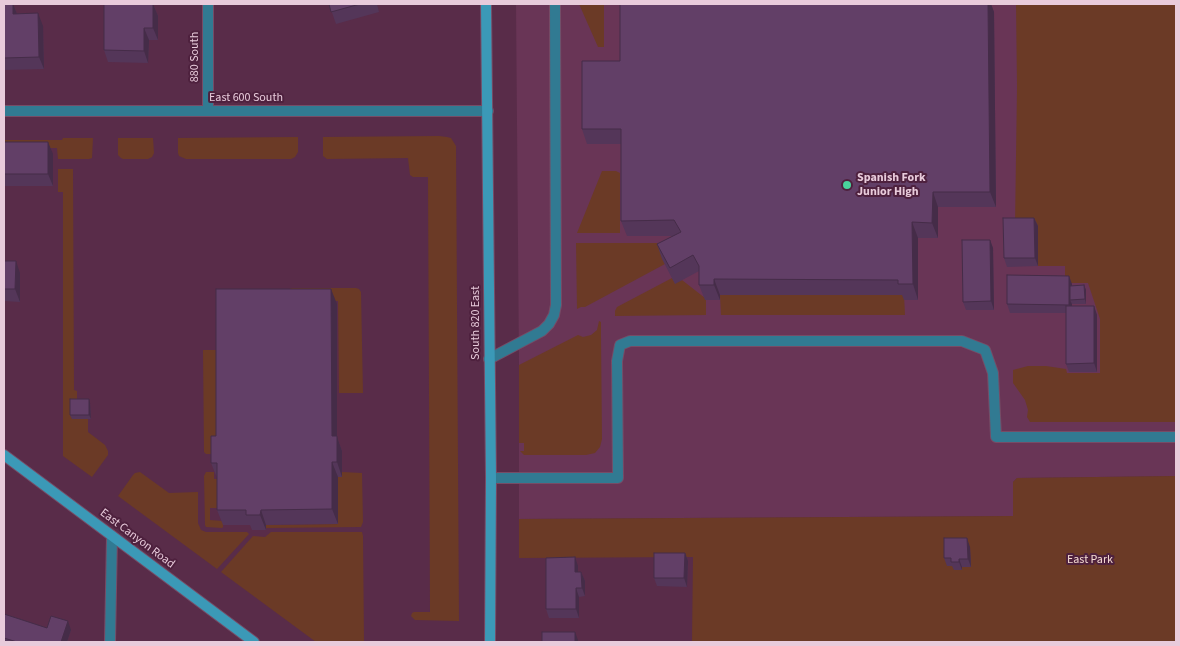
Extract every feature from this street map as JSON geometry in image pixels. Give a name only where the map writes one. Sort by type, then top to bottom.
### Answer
[{"type":"street","name":"880 South","points":[[208,4],[208,111]]},
{"type":"street","name":"South 820 East","points":[[486,4],[491,478],[490,642]]},
{"type":"street","points":[[489,359],[542,331],[550,324],[556,305],[555,4]]},
{"type":"street","name":"East 600 South","points":[[4,111],[488,111]]},
{"type":"street","points":[[491,478],[618,478],[617,361],[620,345],[630,341],[962,341],[984,350],[993,373],[996,437],[1176,437]]},
{"type":"street","name":"East Canyon Road","points":[[4,456],[254,642]]},
{"type":"street","points":[[110,642],[112,536]]},
{"type":"shaded area","name":"Spanish Fork Junior High","points":[[516,4],[1176,4],[1176,476],[1017,478],[1013,482],[1013,516],[519,519]]},
{"type":"green space","points":[[579,4],[604,4],[604,47],[598,47]]},
{"type":"green space","points":[[1016,4],[1176,4],[1176,422],[1030,422],[1027,417],[1028,410],[1025,400],[1013,383],[1013,370],[1028,366],[1066,369],[1067,373],[1100,373],[1100,319],[1088,283],[1065,283],[1065,266],[1038,266],[1037,227],[1015,226]]},
{"type":"green space","points":[[439,136],[451,138],[456,146],[459,621],[415,620],[411,616],[414,612],[430,612],[428,177],[413,177],[410,175],[408,158],[327,159],[323,156],[323,137]]},
{"type":"green space","points":[[298,137],[298,152],[291,159],[186,159],[179,156],[178,153],[178,138]]},
{"type":"green space","points":[[63,138],[93,138],[92,158],[58,159],[57,148],[4,148],[4,140],[62,140]]},
{"type":"green space","points":[[118,138],[153,138],[154,153],[148,159],[123,159],[118,155]]},
{"type":"green space","points":[[58,169],[73,169],[74,390],[77,391],[77,404],[72,419],[88,419],[88,432],[105,445],[108,451],[108,455],[92,477],[63,456],[63,192],[58,192]]},
{"type":"green space","points":[[602,171],[616,171],[620,173],[620,233],[577,233]]},
{"type":"green space","points":[[576,243],[660,243],[665,264],[585,307],[577,309]]},
{"type":"green space","points":[[672,278],[675,283],[682,280],[705,298],[706,315],[615,316],[617,307]]},
{"type":"green space","points":[[289,289],[359,289],[361,292],[363,393],[339,393],[338,301],[288,302]]},
{"type":"green space","points":[[720,295],[904,295],[905,315],[721,315]]},
{"type":"green space","points":[[599,321],[601,322],[602,439],[600,447],[595,453],[586,455],[524,455],[520,451],[524,451],[524,443],[519,443],[519,365],[578,335],[583,337],[591,335],[597,330]]},
{"type":"green space","points":[[203,350],[221,350],[222,442],[214,454],[206,454],[204,452]]},
{"type":"green space","points":[[140,472],[169,493],[198,492],[198,523],[201,530],[206,532],[247,532],[249,534],[217,569],[118,496],[133,475]]},
{"type":"green space","points":[[206,472],[214,472],[214,479],[223,479],[223,508],[210,508],[210,520],[223,521],[222,528],[206,527],[205,525],[204,476]]},
{"type":"green space","points":[[342,472],[362,473],[363,522],[361,527],[266,528],[266,525],[337,524],[338,477]]},
{"type":"green space","name":"East Park","points":[[1176,476],[1176,642],[692,642],[693,557],[519,558],[519,519],[1013,516],[1013,482],[1017,478]]},
{"type":"green space","points":[[271,532],[362,532],[364,642],[316,642],[221,572],[253,536],[265,537]]},
{"type":"building","points":[[4,4],[13,4],[13,14],[38,13],[39,57],[4,58]]},
{"type":"building","points":[[104,4],[153,4],[153,28],[144,28],[144,51],[104,50]]},
{"type":"building","points":[[329,4],[360,4],[331,12]]},
{"type":"building","name":"Spanish Fork Junior High","points":[[620,4],[988,4],[990,192],[933,192],[932,223],[912,222],[913,284],[898,284],[898,280],[714,279],[714,285],[699,285],[699,266],[693,255],[670,268],[657,244],[681,232],[674,220],[621,221],[621,129],[582,129],[582,61],[620,61]]},
{"type":"building","points":[[4,142],[48,142],[48,174],[4,174]]},
{"type":"building","points":[[1003,218],[1034,218],[1035,258],[1004,258]]},
{"type":"building","points":[[962,240],[990,240],[991,301],[963,302]]},
{"type":"building","points":[[4,261],[16,261],[15,289],[4,289]]},
{"type":"building","points":[[1007,275],[1069,276],[1069,305],[1007,304]]},
{"type":"building","points":[[1084,285],[1085,299],[1070,300],[1070,286]]},
{"type":"building","points":[[216,289],[331,289],[332,436],[337,436],[337,462],[332,462],[332,509],[261,510],[260,515],[246,515],[246,510],[217,510],[217,463],[211,463],[211,436],[216,436]]},
{"type":"building","points":[[1066,306],[1094,306],[1094,363],[1066,364]]},
{"type":"building","points":[[70,399],[89,399],[89,415],[70,415]]},
{"type":"building","points":[[944,538],[967,538],[968,559],[959,559],[959,562],[951,562],[951,558],[944,558]]},
{"type":"building","points":[[654,553],[685,553],[684,578],[654,578]]},
{"type":"building","points":[[575,557],[575,572],[581,572],[582,588],[576,588],[576,609],[546,609],[546,558]]},
{"type":"building","points":[[4,614],[47,628],[51,616],[68,621],[61,642],[17,642],[4,638]]},
{"type":"building","points":[[542,632],[575,632],[575,642],[542,642]]},
{"type":"place","name":"Spanish Fork Junior High","points":[[847,185]]}]
